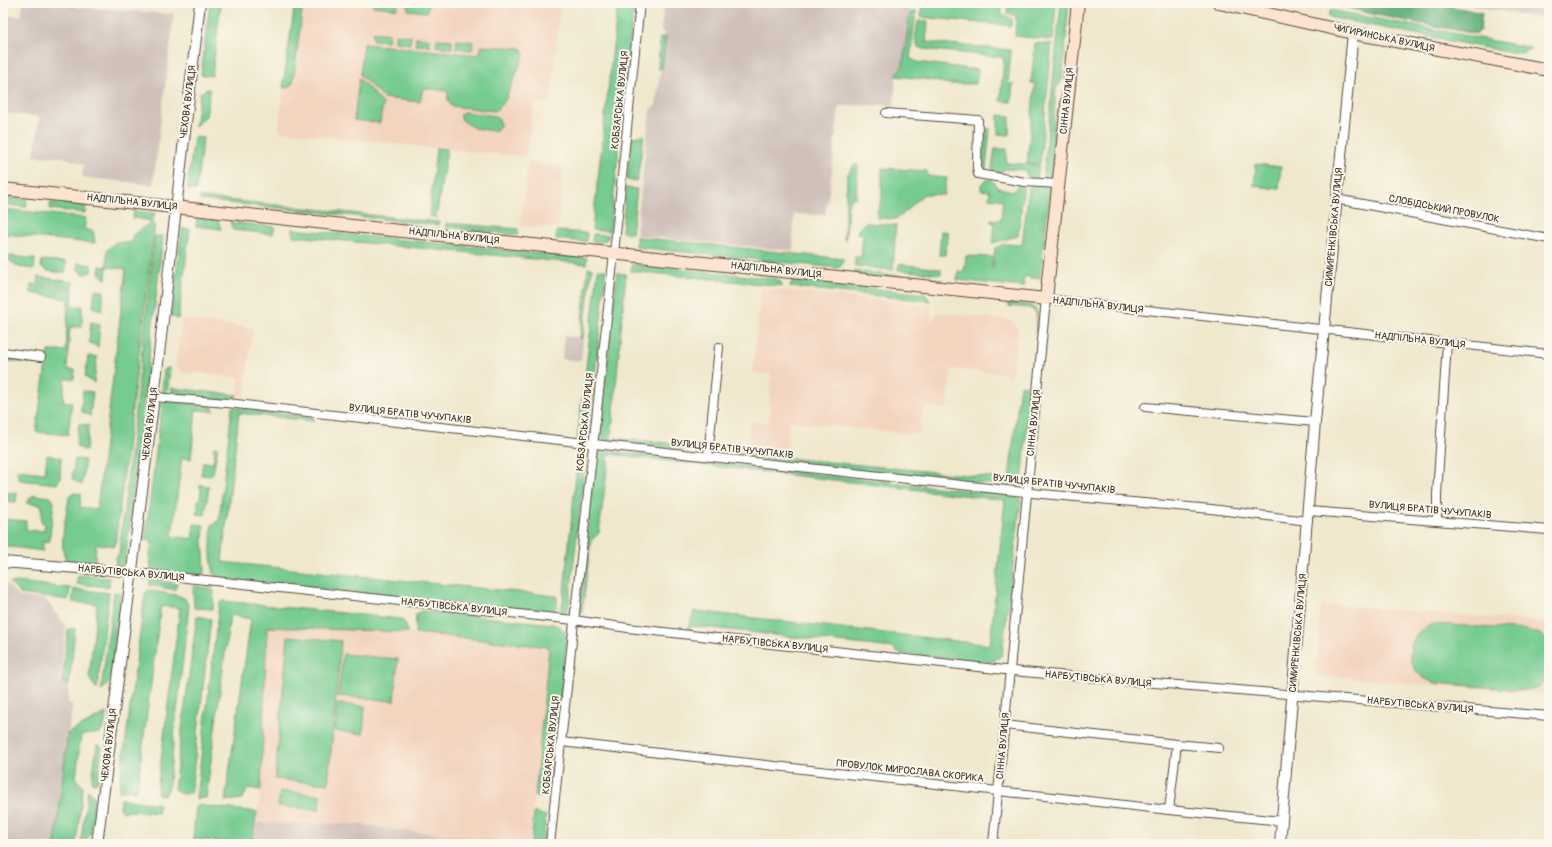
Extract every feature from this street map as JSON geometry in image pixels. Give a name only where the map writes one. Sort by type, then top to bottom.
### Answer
[{"type":"main road","name":"СІННА ВУЛИЦЯ","points":[[1046,299],[1078,3]]},
{"type":"main road","name":"ЧИГИРИНСЬКА ВУЛИЦЯ","points":[[1219,3],[1353,32],[1549,70]]},
{"type":"main road","name":"НАДПІЛЬНА ВУЛИЦЯ","points":[[3,188],[1046,299]]},
{"type":"street","name":"ЧЕХОВА ВУЛИЦЯ","points":[[97,844],[154,397],[200,3]]},
{"type":"street","name":"КОБЗАРСЬКА ВУЛИЦЯ","points":[[550,844],[640,3]]},
{"type":"street","name":"СИМИРЕНКІВСЬКА ВУЛИЦЯ","points":[[1280,844],[1315,422],[1353,32]]},
{"type":"street","points":[[886,113],[978,120],[978,174],[1025,182],[1058,184]]},
{"type":"street","name":"СЛОБІДСЬКИЙ ПРОВУЛОК","points":[[1336,199],[1549,239]]},
{"type":"street","name":"НАДПІЛЬНА ВУЛИЦЯ","points":[[1046,299],[1549,354]]},
{"type":"street","name":"СІННА ВУЛИЦЯ","points":[[993,844],[1046,299]]},
{"type":"street","points":[[1437,521],[1437,494],[1448,343]]},
{"type":"street","points":[[708,456],[719,347]]},
{"type":"street","points":[[3,352],[41,357]]},
{"type":"street","name":"ВУЛИЦЯ БРАТІВ ЧУЧУПАКІВ","points":[[154,397],[1027,491],[1203,508],[1308,516],[1437,521],[1549,530]]},
{"type":"street","points":[[1145,407],[1315,422]]},
{"type":"street","name":"НАРБУТІВСЬКА ВУЛИЦЯ","points":[[3,562],[102,570],[574,620],[628,628],[1010,670],[1549,716]]},
{"type":"street","points":[[1005,725],[1219,748]]},
{"type":"street","name":"ПРОВУЛОК МИРОСЛАВА СКОРИКА","points":[[561,742],[1169,810],[1282,821]]},
{"type":"street","points":[[1169,810],[1177,744]]},
{"type":"shaded area","points":[[23,3],[76,3],[75,7],[174,14],[153,185],[82,177],[84,165],[63,157],[34,156],[40,117],[3,113],[3,14],[21,16]]},
{"type":"shaded area","points":[[295,3],[560,3],[551,103],[533,103],[531,131],[525,156],[451,150],[279,131],[283,86]]},
{"type":"shaded area","points":[[664,3],[911,3],[903,65],[896,76],[894,107],[880,105],[839,106],[831,179],[825,215],[794,214],[793,251],[636,235],[650,109],[656,105],[665,35],[661,30]]},
{"type":"shaded area","points":[[1458,3],[1549,3],[1549,20],[1486,8]]},
{"type":"shaded area","points":[[528,162],[563,167],[558,228],[520,226]]},
{"type":"shaded area","points":[[761,288],[930,305],[932,314],[931,322],[936,314],[942,313],[1011,320],[1018,329],[1014,364],[1009,384],[1007,374],[952,369],[947,409],[925,407],[921,417],[920,435],[790,421],[786,458],[746,453],[750,421],[769,422],[771,374],[752,373]]},
{"type":"shaded area","points":[[182,319],[253,328],[244,396],[237,395],[240,378],[191,372],[191,374],[182,372],[182,369],[175,368]]},
{"type":"shaded area","points":[[564,336],[583,338],[581,361],[562,359]]},
{"type":"shaded area","points":[[3,583],[7,584],[19,597],[45,599],[66,626],[60,679],[62,682],[69,685],[68,703],[73,704],[68,733],[55,844],[3,844]]},
{"type":"shaded area","points":[[1321,604],[1549,622],[1549,695],[1315,675]]},
{"type":"shaded area","points":[[267,627],[408,632],[549,647],[529,844],[381,828],[362,824],[256,823],[261,790]]},
{"type":"shaded area","points":[[256,823],[362,824],[381,828],[529,844],[252,844]]},
{"type":"green space","points":[[210,3],[221,3],[212,76],[201,75]]},
{"type":"green space","points":[[295,3],[303,3],[293,83],[287,88],[283,86]]},
{"type":"green space","points":[[373,3],[398,3],[397,9],[373,6]]},
{"type":"green space","points":[[398,3],[429,3],[427,12],[408,10],[408,4]]},
{"type":"green space","points":[[618,3],[634,3],[610,231],[592,230]]},
{"type":"green space","points":[[922,3],[1002,3],[1002,14],[1012,19],[1011,26],[921,17]]},
{"type":"green space","points":[[1008,3],[1056,3],[1053,40],[1015,36],[1016,15],[1007,14]]},
{"type":"green space","points":[[1061,3],[1069,3],[1062,81],[1056,88],[1053,130],[1055,139],[1052,174],[1048,178],[1043,178]]},
{"type":"green space","points":[[1333,3],[1437,3],[1482,13],[1480,31],[1477,34],[1376,15],[1344,7],[1334,7]]},
{"type":"green space","points":[[1330,10],[1531,48],[1522,53],[1502,51],[1328,17]]},
{"type":"green space","points":[[916,11],[910,58],[917,62],[978,70],[976,84],[950,84],[896,76],[903,65],[910,13]]},
{"type":"green space","points":[[918,21],[928,22],[926,42],[1011,50],[1008,84],[1013,84],[1011,102],[1000,101],[1004,60],[1002,57],[923,49],[918,47],[915,40]]},
{"type":"green space","points":[[373,32],[389,34],[388,41],[373,40]]},
{"type":"green space","points":[[395,34],[411,36],[410,44],[395,42]]},
{"type":"green space","points":[[666,36],[662,68],[658,69],[660,38]]},
{"type":"green space","points":[[416,37],[431,39],[430,46],[415,45]]},
{"type":"green space","points":[[437,39],[452,40],[452,48],[436,46]]},
{"type":"green space","points":[[457,40],[473,42],[472,50],[456,48]]},
{"type":"green space","points":[[1035,43],[1052,44],[1040,164],[1027,164],[1035,83],[1031,83]]},
{"type":"green space","points":[[364,44],[479,55],[482,46],[521,48],[524,54],[505,101],[495,111],[451,106],[448,100],[447,91],[423,88],[420,102],[383,98],[360,75]]},
{"type":"green space","points":[[359,78],[383,104],[380,123],[354,120]]},
{"type":"green space","points":[[207,89],[210,90],[206,116],[195,126],[200,93]]},
{"type":"green space","points":[[464,112],[496,116],[500,122],[500,126],[493,131],[474,128],[462,120],[460,115]]},
{"type":"green space","points":[[998,115],[1010,116],[1009,135],[998,134]]},
{"type":"green space","points":[[990,128],[986,169],[980,168],[982,132]]},
{"type":"green space","points":[[644,135],[637,181],[627,180],[631,138]]},
{"type":"green space","points":[[194,137],[203,138],[196,190],[187,189]]},
{"type":"green space","points":[[436,148],[447,149],[436,218],[429,216]]},
{"type":"green space","points":[[995,149],[1007,149],[1006,163],[1039,165],[1037,180],[1028,179],[1025,170],[1004,169],[999,175],[994,173],[992,168]]},
{"type":"green space","points":[[1256,164],[1281,167],[1279,189],[1254,186]]},
{"type":"green space","points":[[854,165],[858,165],[856,197],[851,199],[848,204],[846,238],[844,240],[847,175]]},
{"type":"green space","points":[[882,168],[927,171],[927,176],[947,178],[944,195],[924,194],[902,215],[895,219],[877,218],[878,209],[882,198]]},
{"type":"green space","points":[[986,180],[992,180],[998,188],[1014,191],[1019,183],[1024,184],[1018,236],[992,243],[994,222],[991,222],[991,220],[1001,220],[1003,200],[989,198],[990,191],[981,190],[981,184]]},
{"type":"green space","points":[[1032,185],[1047,186],[1050,190],[1040,278],[1030,278],[1027,276],[1023,278],[1024,287],[957,280],[958,271],[964,272],[966,256],[992,257],[993,267],[995,248],[1004,244],[1022,245],[1029,188]]},
{"type":"green space","points":[[626,188],[637,189],[632,233],[622,232]]},
{"type":"green space","points":[[3,197],[27,199],[26,207],[3,204]]},
{"type":"green space","points":[[199,197],[439,222],[438,225],[200,200]]},
{"type":"green space","points":[[50,202],[86,206],[85,213],[50,209]]},
{"type":"green space","points":[[3,209],[86,218],[84,229],[93,231],[95,243],[3,234]]},
{"type":"green space","points":[[134,211],[155,213],[153,221],[133,218]]},
{"type":"green space","points":[[197,218],[218,220],[221,229],[196,226]]},
{"type":"green space","points":[[230,222],[275,227],[273,234],[233,230]]},
{"type":"green space","points":[[150,223],[155,224],[115,546],[96,544],[95,566],[67,562],[64,555],[63,539],[69,497],[73,493],[81,494],[80,507],[97,509],[126,269],[107,267],[107,250],[116,242],[132,243],[133,235]]},
{"type":"green space","points":[[446,223],[518,229],[518,235],[445,227]]},
{"type":"green space","points":[[866,223],[896,225],[893,270],[855,266],[855,257],[861,257],[863,235],[857,234],[857,232],[860,227]]},
{"type":"green space","points":[[182,229],[190,229],[178,319],[171,316]]},
{"type":"green space","points":[[292,229],[587,258],[586,264],[293,236]]},
{"type":"green space","points":[[557,231],[587,233],[586,242],[556,239]]},
{"type":"green space","points":[[941,231],[948,232],[945,255],[939,255]]},
{"type":"green space","points":[[593,234],[609,235],[604,241],[592,242]]},
{"type":"green space","points":[[155,236],[163,236],[126,555],[123,565],[115,567],[116,558],[119,554]]},
{"type":"green space","points":[[636,237],[844,259],[841,266],[838,268],[636,247]]},
{"type":"green space","points":[[10,256],[35,259],[34,269],[19,267],[9,260]]},
{"type":"green space","points":[[42,260],[66,262],[65,273],[48,271],[41,267]]},
{"type":"green space","points":[[78,263],[91,265],[91,272],[85,274],[78,270]]},
{"type":"green space","points":[[632,264],[777,279],[781,282],[782,286],[631,271]]},
{"type":"green space","points":[[899,264],[941,269],[941,274],[898,270]]},
{"type":"green space","points":[[100,266],[107,267],[106,280],[99,273]]},
{"type":"green space","points":[[588,268],[592,268],[583,338],[580,338]]},
{"type":"green space","points":[[598,270],[606,270],[589,432],[586,437],[577,439]]},
{"type":"green space","points":[[854,271],[942,280],[942,288],[856,277]]},
{"type":"green space","points":[[617,273],[626,274],[611,442],[605,441],[600,433]]},
{"type":"green space","points":[[38,277],[73,282],[73,288],[38,283]]},
{"type":"green space","points":[[794,280],[925,294],[930,301],[790,287]]},
{"type":"green space","points":[[31,284],[73,290],[72,306],[82,306],[82,327],[70,327],[67,369],[75,370],[74,379],[65,379],[63,401],[72,402],[68,435],[36,432],[48,351],[66,351],[68,299],[31,293]]},
{"type":"green space","points":[[95,290],[104,291],[102,311],[93,307]]},
{"type":"green space","points":[[1008,303],[1025,305],[1034,308],[1036,311],[1037,320],[1036,312],[1029,308],[1008,306]]},
{"type":"green space","points":[[1037,320],[1037,333],[1035,333]]},
{"type":"green space","points":[[91,322],[100,324],[98,347],[89,342]]},
{"type":"green space","points":[[3,356],[29,359],[36,364],[3,360]]},
{"type":"green space","points":[[88,356],[97,357],[94,383],[85,377]]},
{"type":"green space","points":[[170,368],[167,395],[164,395],[162,391],[164,369]]},
{"type":"green space","points":[[1020,385],[1027,386],[1030,389],[1022,483],[1018,487],[715,455],[715,449],[786,458],[1009,479]]},
{"type":"green space","points":[[172,388],[237,395],[233,401],[171,395]]},
{"type":"green space","points":[[83,391],[93,392],[90,416],[81,411]]},
{"type":"green space","points":[[167,401],[212,406],[214,411],[196,410],[191,459],[182,458],[172,536],[192,539],[194,524],[204,525],[203,540],[205,570],[200,576],[151,570],[150,556],[152,541],[145,540],[162,404]]},
{"type":"green space","points":[[232,407],[313,417],[313,421],[239,413],[222,562],[557,596],[557,607],[551,613],[216,578],[211,559],[212,525],[219,520]]},
{"type":"green space","points":[[79,424],[89,425],[86,451],[76,446]]},
{"type":"green space","points":[[615,438],[708,447],[706,452],[614,443]]},
{"type":"green space","points":[[214,447],[218,447],[213,473],[210,476],[201,475],[203,462],[213,463]]},
{"type":"green space","points":[[579,447],[583,448],[586,453],[569,605],[567,611],[560,613],[563,601]]},
{"type":"green space","points":[[609,451],[1017,496],[1021,500],[1002,654],[1000,657],[991,662],[898,653],[893,648],[693,626],[690,629],[687,629],[694,611],[990,645],[1005,500],[609,454],[599,533],[591,541],[582,613],[579,611],[595,455],[599,452]]},
{"type":"green space","points":[[47,455],[61,458],[60,478],[57,484],[20,480],[18,478],[17,470],[45,473]]},
{"type":"green space","points":[[75,459],[85,460],[82,485],[72,479]]},
{"type":"green space","points":[[200,485],[209,486],[205,515],[196,514],[198,510],[198,500],[200,499]]},
{"type":"green space","points":[[3,492],[17,493],[16,502],[3,501]]},
{"type":"green space","points":[[33,495],[51,497],[54,502],[49,542],[43,541],[43,551],[3,546],[3,519],[26,521],[26,530],[44,531],[45,523],[41,522],[42,505],[26,503]]},
{"type":"green space","points":[[78,575],[109,578],[109,587],[77,584]]},
{"type":"green space","points":[[150,580],[177,584],[175,590],[149,585]]},
{"type":"green space","points":[[17,582],[70,588],[68,600],[20,594],[10,583]]},
{"type":"green space","points":[[193,586],[209,588],[214,591],[213,609],[194,608]]},
{"type":"green space","points":[[74,589],[109,593],[97,690],[89,678],[97,604],[72,602]]},
{"type":"green space","points":[[148,590],[180,596],[185,599],[189,606],[168,790],[164,795],[159,795],[157,792],[180,608],[161,606],[137,790],[119,791],[145,594]]},
{"type":"green space","points":[[114,592],[121,593],[110,680],[107,686],[101,690]]},
{"type":"green space","points":[[223,601],[401,619],[405,623],[408,632],[267,627],[261,790],[249,788],[242,799],[225,801],[251,619],[230,615],[206,798],[196,799],[219,604]]},
{"type":"green space","points":[[421,611],[553,624],[564,631],[567,638],[550,795],[535,796],[549,647],[415,633],[416,614]]},
{"type":"green space","points":[[197,616],[211,619],[191,792],[182,794],[174,789]]},
{"type":"green space","points":[[1434,624],[1527,630],[1540,634],[1549,642],[1549,677],[1538,687],[1523,690],[1436,683],[1425,679],[1417,672],[1412,664],[1410,655],[1411,645],[1423,629]]},
{"type":"green space","points":[[68,629],[75,629],[69,685],[62,682]]},
{"type":"green space","points":[[288,636],[341,641],[328,784],[275,779]]},
{"type":"green space","points":[[343,654],[398,659],[394,701],[338,696]]},
{"type":"green space","points":[[337,704],[365,706],[363,734],[335,731]]},
{"type":"green space","points":[[106,713],[103,730],[101,732],[81,735],[76,779],[83,787],[76,844],[55,844],[68,733]]},
{"type":"green space","points":[[97,745],[102,747],[98,780],[97,782],[93,783],[92,781]]},
{"type":"green space","points":[[88,790],[94,797],[94,801],[91,833],[86,840],[81,839]]},
{"type":"green space","points":[[280,791],[321,795],[319,810],[278,806]]},
{"type":"green space","points":[[121,799],[159,804],[158,813],[122,812],[120,808]]},
{"type":"green space","points":[[196,805],[257,812],[251,844],[193,839]]},
{"type":"green space","points":[[534,812],[546,816],[543,844],[531,844]]}]
